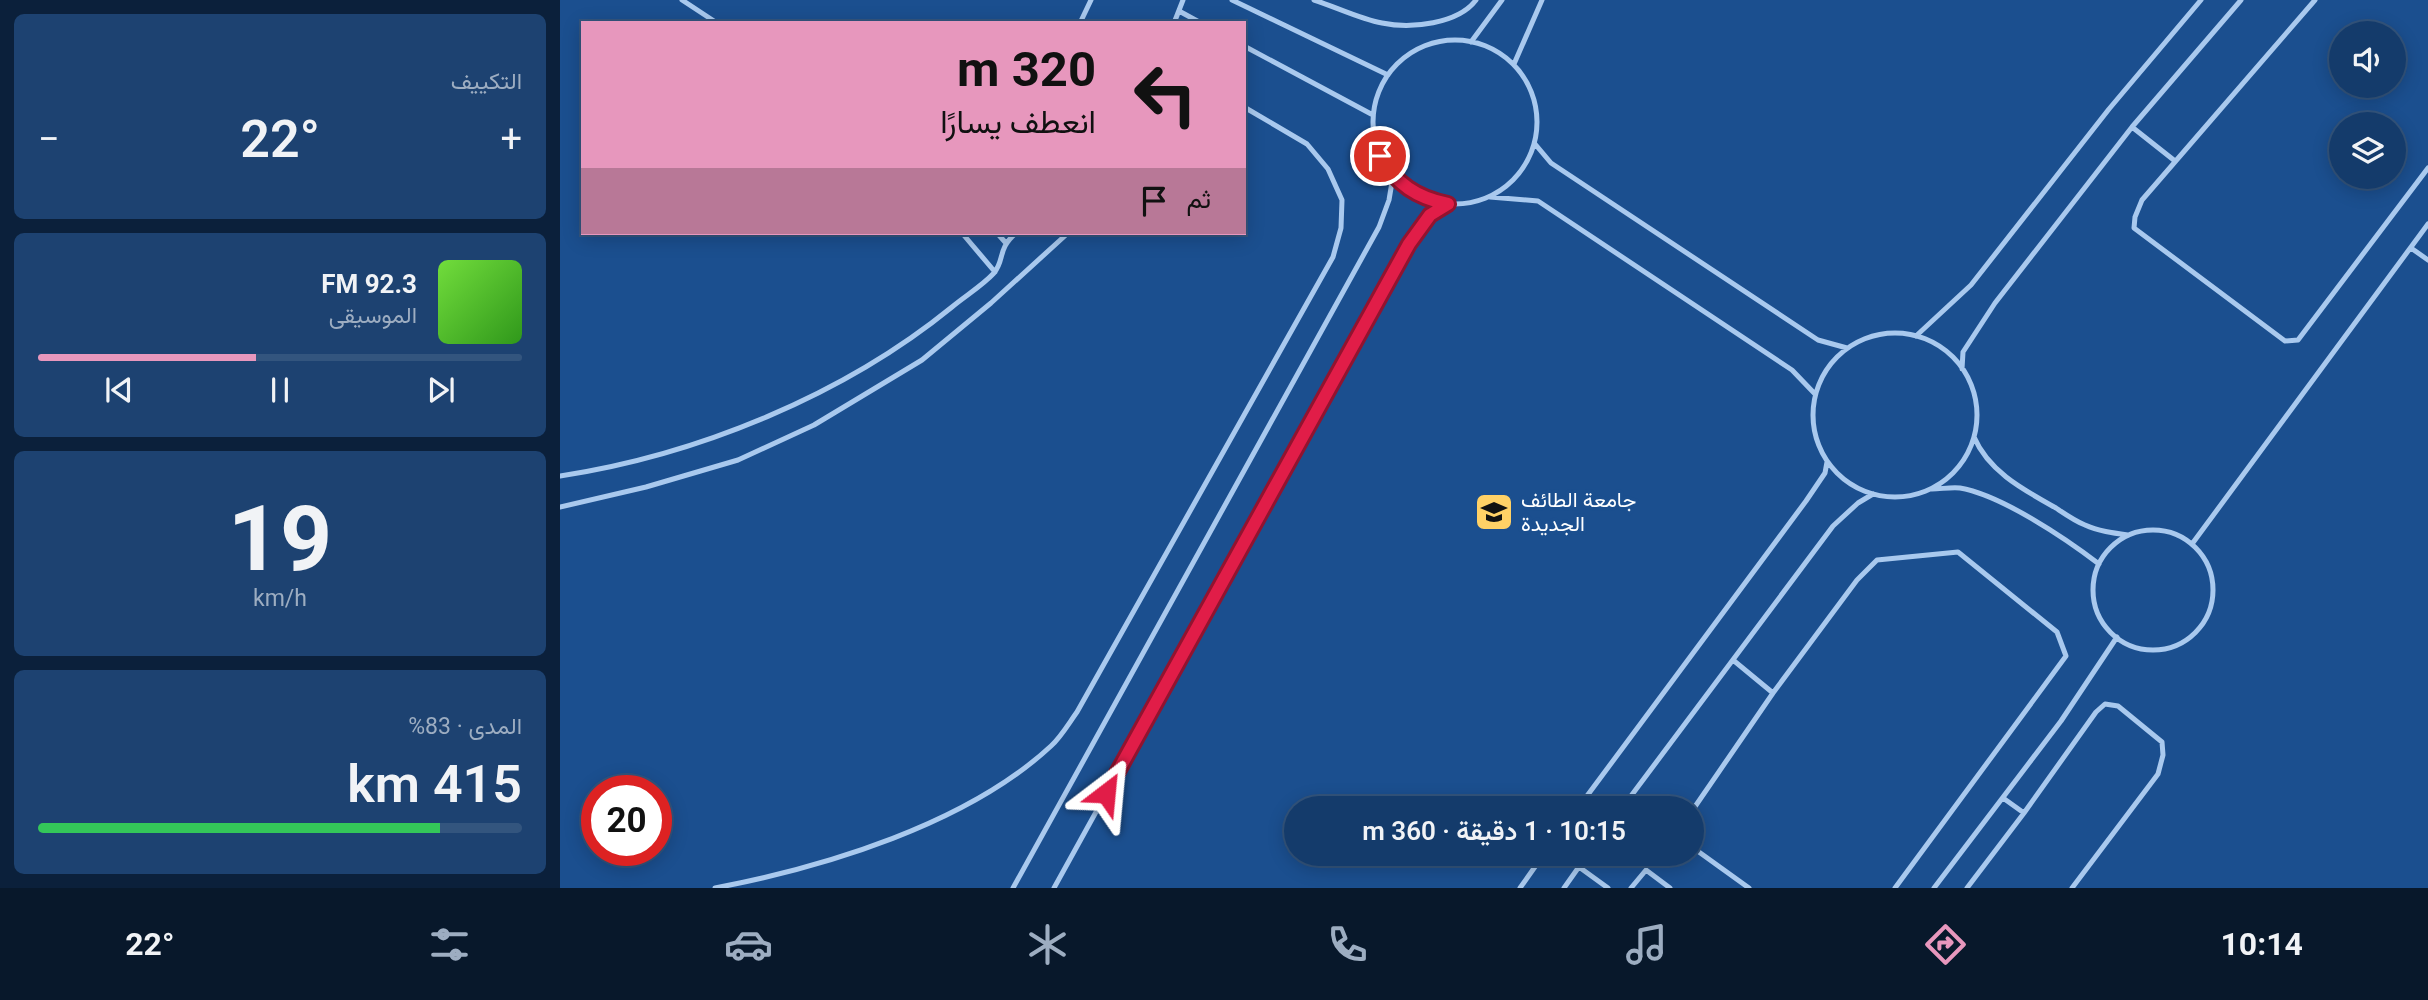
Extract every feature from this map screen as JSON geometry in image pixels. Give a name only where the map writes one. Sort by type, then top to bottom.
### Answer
[{"type":"lane","points":[[682,0],[714,21]]},
{"type":"lane","points":[[1081,21],[1091,0]]},
{"type":"lane","points":[[1175,21],[1183,0]]},
{"type":"lane","points":[[1232,0],[1388,75]]},
{"type":"lane","points":[[1314,0],[1383,23],[1421,24],[1451,19],[1476,0]]},
{"type":"lane","points":[[1471,42],[1502,0]]},
{"type":"lane","points":[[1514,64],[1542,0]]},
{"type":"lane","points":[[1916,336],[1971,285],[2109,109],[2201,0]]},
{"type":"lane","points":[[1962,369],[1963,352],[1970,338],[2132,127],[2241,0]]},
{"type":"lane","points":[[2315,0],[2142,200],[2134,228],[2285,341],[2298,340],[2428,168]]},
{"type":"lane","points":[[1179,11],[1197,21]]},
{"type":"lane","points":[[1448,40],[1471,42],[1490,48],[1514,64],[1523,75],[1535,101],[1537,130],[1535,144],[1523,169],[1503,189],[1476,201],[1448,204],[1420,196],[1394,176],[1380,156],[1373,115],[1380,87],[1408,54],[1420,47],[1448,40]]},
{"type":"lane","points":[[1246,47],[1373,115]]},
{"type":"lane","points":[[715,888],[757,880],[873,846],[965,806],[1015,775],[1053,745],[1077,712],[1333,257],[1341,228],[1342,200],[1328,169],[1307,144],[1246,108]]},
{"type":"lane","points":[[2132,127],[2175,161]]},
{"type":"lane","points":[[1535,144],[1551,163],[1818,340],[1847,348]]},
{"type":"lane","points":[[1013,888],[1379,227],[1394,176]]},
{"type":"lane","points":[[1490,197],[1538,201],[1792,370],[1815,394]]},
{"type":"lane","points":[[1054,888],[1409,244],[1430,215],[1448,204]]},
{"type":"lane","points":[[2192,544],[2428,224]]},
{"type":"lane","points":[[964,235],[995,272]]},
{"type":"lane","points":[[999,235],[1005,242]]},
{"type":"lane","points":[[560,476],[622,463],[706,439],[793,406],[915,337],[995,272],[1005,242],[1014,235]]},
{"type":"lane","points":[[560,507],[646,487],[738,460],[814,425],[922,360],[991,303],[1066,235]]},
{"type":"lane","points":[[2411,248],[2428,260]]},
{"type":"lane","points":[[1929,490],[1942,483],[1962,463],[1974,437],[1977,408],[1969,381],[1962,369],[1942,348],[1916,336],[1888,334],[1860,341],[1847,348],[1827,368],[1815,394],[1812,408],[1815,436],[1827,462],[1847,482],[1873,494],[1902,497],[1956,487],[1979,492],[2052,532],[2099,564]]},
{"type":"lane","points":[[1974,437],[1991,465],[2020,488],[2084,525],[2107,533],[2128,535],[2158,530],[2179,535],[2192,544],[2208,564],[2213,584],[2211,606],[2203,624],[2188,639],[2169,648],[2138,648],[2117,637],[2104,624],[2095,605],[2093,584],[2099,564],[2111,547],[2128,535]]},
{"type":"lane","points":[[1587,796],[1806,501],[1825,473],[1827,462]]},
{"type":"lane","points":[[1631,796],[1833,526],[1858,503],[1873,494]]},
{"type":"lane","points":[[1702,796],[1773,693],[1857,580],[1877,560],[1958,552],[2057,632],[2066,656],[1895,888]]},
{"type":"lane","points":[[1934,888],[2061,721],[2117,637]]},
{"type":"lane","points":[[1733,660],[1773,693]]},
{"type":"lane","points":[[1967,888],[2096,712],[2105,704],[2118,706],[2162,742],[2163,755],[2158,774],[2072,888]]},
{"type":"lane","points":[[2003,798],[2024,813]]},
{"type":"lane","points":[[1704,856],[1749,888]]},
{"type":"lane","points":[[1520,888],[1536,866]]},
{"type":"lane","points":[[1564,888],[1579,867],[1608,888]]},
{"type":"lane","points":[[1632,888],[1646,870],[1670,888]]},
{"type":"place","name":"جامعة الطائف الجديدة","points":[[1494,512]]},
{"type":"route","points":[[1106,793],[1409,244],[1430,215],[1448,204],[1420,196],[1408,189],[1397,180],[1380,156]]}]
